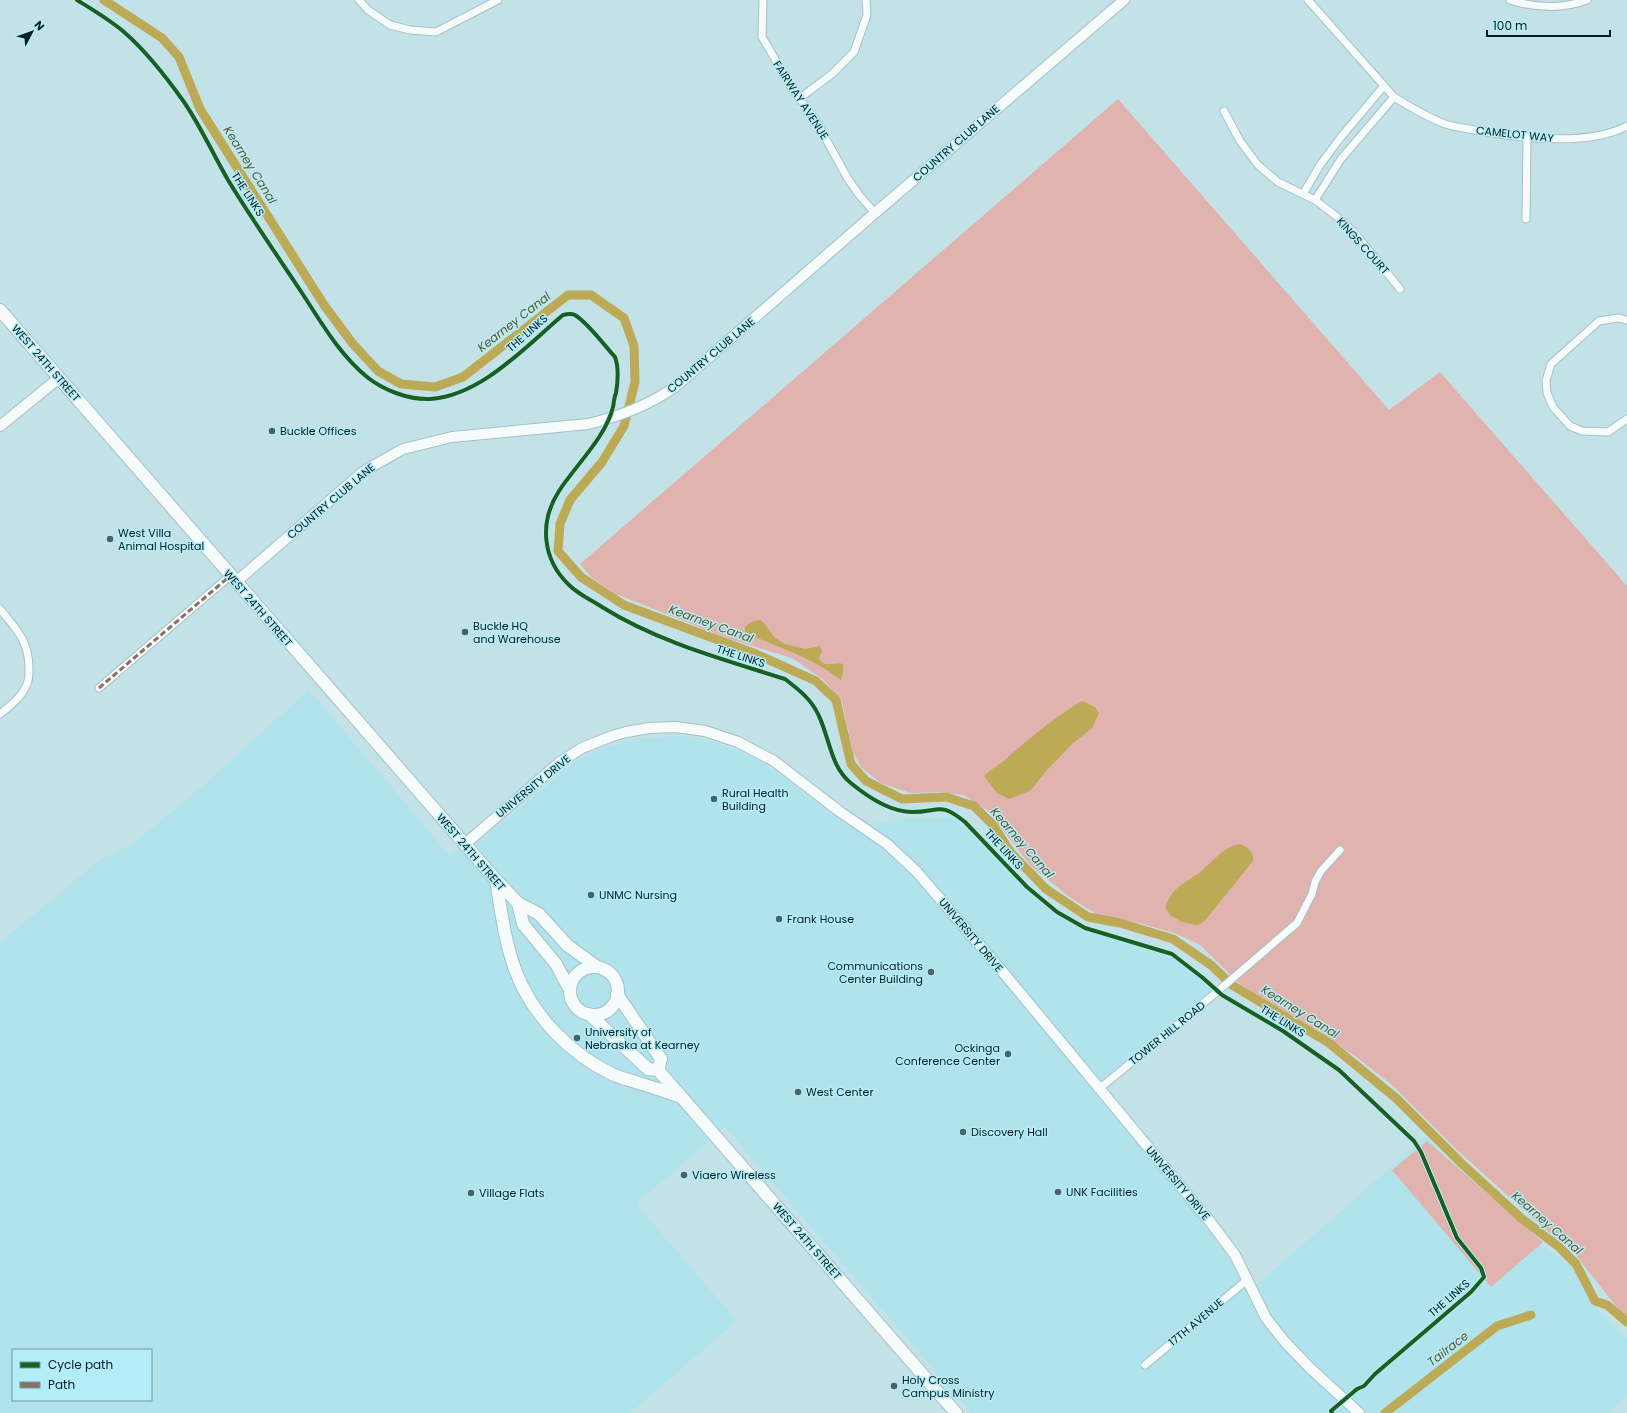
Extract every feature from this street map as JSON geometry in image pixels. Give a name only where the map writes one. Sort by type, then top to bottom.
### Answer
[{"type":"main road","name":"WEST 24TH STREET","points":[[0,310],[464,845],[518,903],[539,914],[567,945],[597,967]]},
{"type":"main road","points":[[496,880],[506,938],[515,971],[531,1004],[549,1026],[582,1058],[614,1075],[683,1098]]},
{"type":"main road","points":[[518,903],[523,924],[556,964],[570,990],[575,1005],[580,1010],[589,1014],[597,1015],[609,1009],[614,1004],[617,994],[617,984],[610,973],[597,967],[584,969],[578,972],[574,978],[570,990]]},
{"type":"main road","points":[[617,994],[660,1059],[658,1070]]},
{"type":"main road","name":"WEST 24TH STREET","points":[[589,1014],[648,1070],[658,1070],[956,1413]]},
{"type":"street","points":[[359,0],[368,10],[390,25],[410,30],[436,32],[498,0]]},
{"type":"street","name":"FAIRWAY AVENUE","points":[[763,0],[762,37],[790,87],[800,98],[816,121],[848,179],[875,213]]},
{"type":"street","points":[[800,98],[832,74],[854,52],[867,16],[866,0]]},
{"type":"street","name":"COUNTRY CLUB LANE","points":[[233,579],[364,471],[403,449],[452,437],[588,424],[610,418],[660,397],[675,387],[875,213],[1124,0]]},
{"type":"street","name":"CAMELOT WAY","points":[[1308,0],[1394,97],[1409,107],[1446,124],[1501,135],[1570,140],[1614,133],[1627,126]]},
{"type":"street","points":[[1510,0],[1545,6],[1575,5],[1588,0]]},
{"type":"street","points":[[1303,194],[1320,165],[1341,137],[1384,87]]},
{"type":"street","points":[[1315,200],[1341,159],[1394,97]]},
{"type":"street","name":"KINGS COURT","points":[[1224,111],[1240,141],[1258,166],[1278,182],[1315,200],[1336,216],[1354,232],[1400,289]]},
{"type":"street","points":[[1526,219],[1527,137]]},
{"type":"street","points":[[1627,320],[1618,318],[1599,321],[1551,364],[1546,381],[1553,407],[1570,426],[1582,431],[1608,432],[1627,419]]},
{"type":"street","points":[[0,426],[59,378]]},
{"type":"street","points":[[99,688],[233,579]]},
{"type":"street","points":[[0,609],[22,638],[28,652],[29,670],[28,684],[18,698],[0,714]]},
{"type":"street","name":"UNIVERSITY DRIVE","points":[[464,845],[560,762],[582,748],[626,732],[649,728],[676,727],[705,731],[738,742],[774,761],[839,811],[887,844],[916,871],[1211,1223],[1235,1255],[1266,1318],[1285,1342],[1310,1368],[1359,1413]]},
{"type":"street","name":"TOWER HILL ROAD","points":[[1099,1089],[1221,989],[1297,922],[1312,894],[1315,882],[1321,871],[1340,850]]},
{"type":"street","name":"17TH AVENUE","points":[[1145,1365],[1247,1280]]},
{"type":"shaded area","points":[[1118,99],[1389,410],[1440,372],[1627,586],[1627,1316],[1619,1310],[1571,1249],[1546,1230],[1457,1150],[1391,1084],[1355,1056],[1313,1028],[1257,997],[1238,982],[1200,945],[1177,934],[1139,923],[1100,916],[1072,899],[1031,866],[987,810],[964,795],[942,792],[910,793],[881,783],[861,767],[853,752],[842,702],[824,680],[792,658],[729,639],[616,594],[591,577],[580,564]]},
{"type":"shaded area","points":[[760,620],[775,638],[785,644],[805,649],[820,646],[822,651],[819,659],[824,664],[843,664],[841,680],[819,665],[807,659],[745,633],[745,627],[747,625]]},
{"type":"shaded area","name":"University of Nebraska at Kearney","points":[[309,690],[450,856],[464,845],[484,840],[490,833],[565,770],[586,756],[612,746],[638,739],[660,737],[687,736],[715,742],[750,756],[769,767],[849,827],[912,818],[954,817],[1052,912],[1086,930],[1174,959],[1214,988],[1092,1088],[1216,1238],[1250,1291],[1425,1137],[1536,1242],[1571,1266],[1588,1300],[1627,1338],[1627,1396],[1608,1413],[971,1413],[725,1127],[636,1204],[737,1321],[630,1413],[0,1413],[0,942],[101,859],[135,842],[197,791]]},
{"type":"shaded area","points":[[1082,701],[1095,707],[1099,713],[1092,728],[1072,744],[1048,769],[1030,791],[1009,799],[997,793],[984,776],[1043,728]]},
{"type":"shaded area","points":[[1239,844],[1245,846],[1249,850],[1253,861],[1207,918],[1202,923],[1196,925],[1182,922],[1171,916],[1166,909],[1166,904],[1173,892],[1199,873],[1222,852]]},
{"type":"shaded area","points":[[1427,1141],[1543,1242],[1491,1287],[1392,1170]]},
{"type":"waterway","name":"Kearney Canal","points":[[104,0],[162,38],[179,57],[200,109],[324,305],[353,344],[378,371],[401,384],[435,387],[463,377],[568,295],[591,295],[624,318],[634,346],[635,382],[624,426],[602,462],[570,500],[560,524],[558,551],[581,577],[624,605],[756,654],[816,681],[836,700],[851,764],[866,781],[902,799],[946,797],[974,806],[993,825],[1011,853],[1046,889],[1088,917],[1120,923],[1173,939],[1211,965],[1232,985],[1329,1043],[1397,1099],[1461,1163],[1521,1218],[1559,1247],[1576,1264],[1595,1301],[1607,1305],[1627,1322]]},
{"type":"waterway","name":"Tailrace","points":[[1385,1413],[1497,1326],[1531,1315]]},
{"type":"marked path","points":[[99,688],[230,576]]},
{"type":"cycle path","name":"THE LINKS","points":[[77,0],[124,32],[141,48],[164,75],[190,111],[228,180],[324,326],[339,348],[357,368],[373,382],[388,390],[414,398],[430,399],[449,396],[467,389],[502,368],[563,315],[575,315],[596,334],[615,357],[616,361],[618,370],[613,407],[604,429],[597,440],[559,491],[548,515],[546,528],[546,540],[553,564],[569,585],[585,597],[645,630],[691,649],[785,679],[812,704],[822,723],[831,752],[839,769],[858,789],[872,799],[888,807],[912,812],[939,809],[950,812],[965,822],[1027,887],[1057,912],[1085,928],[1172,954],[1222,995],[1283,1031],[1339,1070],[1414,1141],[1421,1152],[1457,1238],[1481,1268],[1484,1277],[1471,1292],[1375,1374],[1364,1386],[1357,1389],[1331,1411],[1332,1413]]},
{"type":"place","name":"Buckle Offices","points":[[272,431]]},
{"type":"place","name":"West Villa Animal Hospital","points":[[110,539]]},
{"type":"place","name":"Buckle HQ and Warehouse","points":[[465,632]]},
{"type":"place","name":"Rural Health Building","points":[[714,799]]},
{"type":"place","name":"UNMC Nursing","points":[[591,895]]},
{"type":"place","name":"Frank House","points":[[779,919]]},
{"type":"place","name":"Communications Center Building","points":[[931,972]]},
{"type":"place","name":"University of Nebraska at Kearney","points":[[577,1038]]},
{"type":"place","name":"Ockinga Conference Center","points":[[1008,1054]]},
{"type":"place","name":"West Center","points":[[798,1092]]},
{"type":"place","name":"Discovery Hall","points":[[963,1132]]},
{"type":"place","name":"Viaero Wireless","points":[[684,1175]]},
{"type":"place","name":"UNK Facilities","points":[[1058,1192]]},
{"type":"place","name":"Village Flats","points":[[471,1193]]},
{"type":"place","name":"Holy Cross Campus Ministry","points":[[894,1386]]}]
